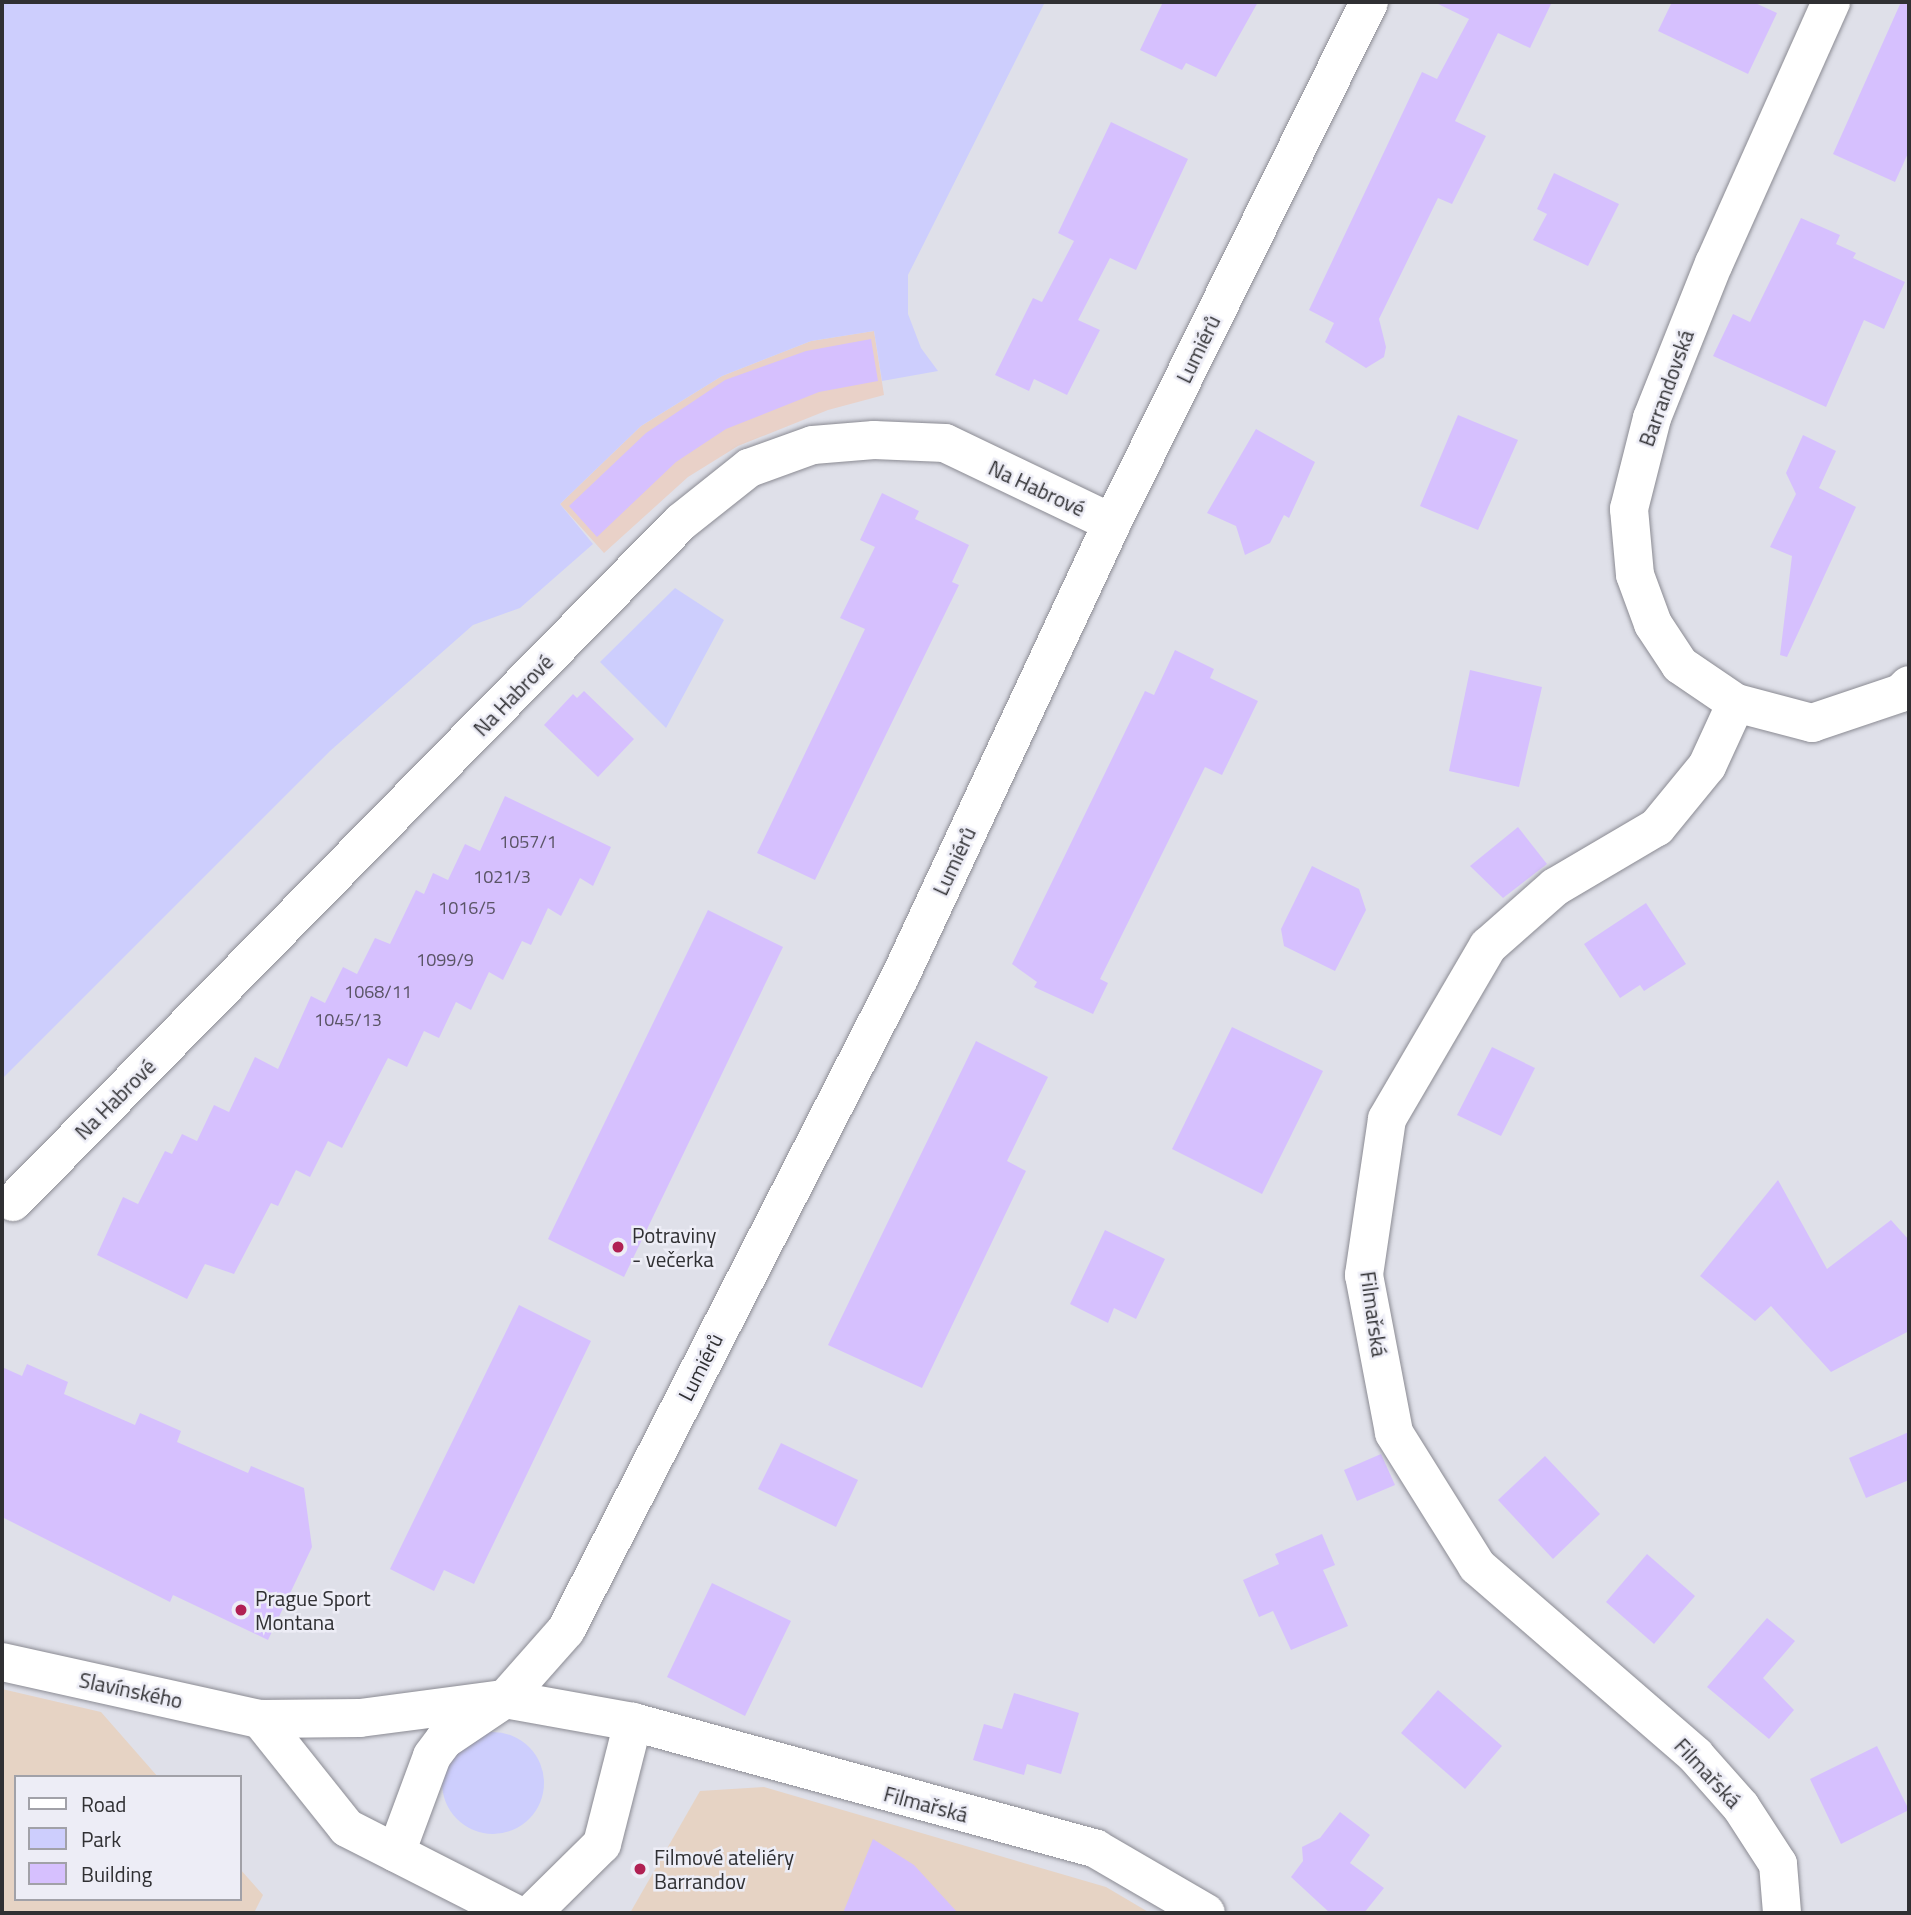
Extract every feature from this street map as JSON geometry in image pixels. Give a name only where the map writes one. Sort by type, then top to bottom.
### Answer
[{"type":"street","name":"Lumiérů","points":[[396,1853],[432,1756],[444,1740],[505,1699],[566,1630],[899,979],[1112,523],[1369,2]]},
{"type":"street","name":"Barrandovská","points":[[1831,2],[1714,263],[1651,418],[1629,509],[1635,575],[1653,625],[1680,665],[1736,704],[1812,723],[1901,693],[1909,685]]},
{"type":"street","name":"Na Habrové","points":[[13,1202],[681,522],[750,468],[813,445],[874,440],[945,443],[1112,523]]},
{"type":"street","name":"Filmařská","points":[[1736,704],[1707,766],[1657,827],[1555,887],[1488,946],[1387,1119],[1364,1275],[1394,1433],[1477,1566],[1714,1776],[1741,1807],[1778,1864],[1782,1913]]},
{"type":"street","name":"Slavínského","points":[[2,1662],[260,1719],[360,1718],[505,1699]]},
{"type":"street","name":"Filmařská","points":[[505,1699],[633,1722],[757,1759],[1096,1849],[1206,1913]]},
{"type":"street","points":[[260,1719],[347,1828],[514,1913]]},
{"type":"street","points":[[532,1913],[602,1844],[633,1722]]},
{"type":"shaded area","points":[[874,331],[884,395],[828,410],[738,446],[688,477],[604,553],[560,504],[641,426],[722,376],[811,341]]},
{"type":"shaded area","points":[[2,1689],[101,1712],[156,1775],[14,1775],[14,1901],[242,1901],[242,1871],[263,1895],[254,1913],[2,1913]]},
{"type":"shaded area","points":[[764,1787],[1106,1887],[1150,1913],[630,1913],[700,1791]]},
{"type":"green space","points":[[2,2],[1045,2],[908,275],[908,314],[921,348],[938,371],[882,381],[874,331],[811,341],[722,376],[641,426],[560,504],[593,544],[520,608],[473,625],[330,751],[2,1079]]},
{"type":"green space","points":[[675,588],[724,620],[666,728],[600,662]]},
{"type":"green space","points":[[493,1732],[512,1736],[529,1747],[540,1764],[544,1783],[540,1802],[529,1819],[512,1830],[493,1834],[474,1830],[457,1819],[446,1802],[442,1783],[446,1764],[457,1747],[474,1736]]},
{"type":"building","points":[[1163,2],[1258,2],[1216,77],[1186,63],[1182,70],[1140,50]]},
{"type":"building","points":[[1434,2],[1552,2],[1530,48],[1498,33],[1455,121],[1486,136],[1452,204],[1438,198],[1379,319],[1386,347],[1384,357],[1366,368],[1325,342],[1334,323],[1309,310],[1422,72],[1437,79],[1469,19]]},
{"type":"building","points":[[1672,2],[1753,2],[1777,13],[1748,74],[1658,31]]},
{"type":"building","points":[[1901,2],[1909,2],[1909,151],[1895,182],[1833,154]]},
{"type":"building","points":[[1111,122],[1188,159],[1136,270],[1110,258],[1078,320],[1100,330],[1067,395],[1034,379],[1029,391],[995,375],[1033,298],[1042,302],[1074,241],[1058,233]]},
{"type":"building","points":[[1554,173],[1619,204],[1588,266],[1533,240],[1547,214],[1537,209]]},
{"type":"building","points":[[1801,218],[1840,235],[1836,244],[1856,253],[1853,258],[1905,282],[1884,329],[1864,320],[1826,407],[1713,356],[1733,314],[1750,322]]},
{"type":"building","points":[[871,339],[878,381],[819,392],[726,429],[676,462],[597,537],[569,506],[646,433],[725,380],[806,351]]},
{"type":"building","points":[[1458,415],[1518,440],[1478,530],[1420,506]]},
{"type":"building","points":[[1256,429],[1315,462],[1289,518],[1284,515],[1270,543],[1245,555],[1236,526],[1207,513]]},
{"type":"building","points":[[1803,435],[1836,451],[1819,488],[1856,507],[1787,657],[1780,655],[1792,556],[1770,547],[1796,494],[1786,473]]},
{"type":"building","points":[[882,493],[919,511],[915,519],[969,545],[952,582],[959,585],[815,880],[757,853],[865,629],[840,618],[875,547],[860,540]]},
{"type":"building","points":[[1175,650],[1214,669],[1210,678],[1258,701],[1222,775],[1205,767],[1100,979],[1108,983],[1093,1014],[1034,987],[1037,982],[1012,964],[1145,691],[1154,695]]},
{"type":"building","points":[[1470,670],[1542,687],[1519,787],[1449,771]]},
{"type":"building","points":[[584,691],[634,739],[598,777],[544,725],[573,694],[577,698]]},
{"type":"building","points":[[505,796],[611,847],[593,886],[580,878],[561,916],[548,908],[531,945],[522,941],[503,980],[489,972],[471,1010],[456,1002],[439,1038],[424,1031],[407,1067],[388,1058],[342,1148],[328,1141],[310,1177],[296,1170],[278,1206],[271,1203],[234,1274],[205,1264],[187,1299],[97,1255],[123,1197],[138,1204],[165,1151],[172,1154],[182,1134],[197,1141],[214,1105],[229,1112],[255,1057],[278,1069],[311,996],[325,1003],[343,967],[357,974],[375,938],[390,944],[416,890],[424,894],[433,873],[448,880],[465,844],[480,851]]},
{"type":"building","points":[[1518,827],[1547,864],[1503,898],[1470,866]]},
{"type":"building","points":[[1312,866],[1359,889],[1366,910],[1335,971],[1284,946],[1281,929]]},
{"type":"building","points":[[1646,903],[1686,964],[1644,991],[1640,985],[1620,998],[1584,944]]},
{"type":"building","points":[[708,910],[783,947],[624,1277],[548,1239]]},
{"type":"building","points":[[1232,1027],[1323,1071],[1262,1194],[1172,1149]]},
{"type":"building","points":[[976,1041],[1048,1077],[1007,1161],[1026,1171],[922,1388],[828,1345]]},
{"type":"building","points":[[1492,1047],[1535,1068],[1501,1136],[1457,1115]]},
{"type":"building","points":[[1778,1180],[1827,1269],[1891,1220],[1909,1240],[1909,1331],[1831,1372],[1771,1306],[1755,1321],[1700,1276]]},
{"type":"building","points":[[1105,1230],[1165,1259],[1136,1319],[1114,1308],[1108,1323],[1070,1304]]},
{"type":"building","points":[[519,1305],[591,1341],[474,1584],[444,1570],[434,1591],[390,1569]]},
{"type":"building","points":[[27,1364],[68,1382],[64,1394],[135,1425],[140,1413],[181,1431],[177,1442],[248,1473],[251,1466],[304,1488],[312,1547],[268,1640],[173,1595],[170,1602],[2,1517],[2,1367],[22,1376]]},
{"type":"building","points":[[1909,1432],[1909,1480],[1866,1498],[1849,1458]]},
{"type":"building","points":[[781,1443],[858,1480],[836,1527],[758,1489]]},
{"type":"building","points":[[1381,1454],[1395,1485],[1357,1501],[1344,1470]]},
{"type":"building","points":[[1545,1456],[1600,1514],[1553,1559],[1498,1500]]},
{"type":"building","points":[[1322,1534],[1335,1565],[1323,1570],[1348,1626],[1291,1650],[1273,1611],[1259,1617],[1243,1580],[1279,1564],[1275,1554]]},
{"type":"building","points":[[1647,1554],[1695,1596],[1654,1644],[1606,1602]]},
{"type":"building","points":[[712,1583],[791,1621],[745,1716],[667,1677]]},
{"type":"building","points":[[1767,1618],[1795,1641],[1763,1678],[1794,1710],[1769,1739],[1707,1687]]},
{"type":"building","points":[[1438,1690],[1502,1746],[1465,1789],[1401,1733]]},
{"type":"building","points":[[1014,1693],[1079,1713],[1061,1774],[1027,1764],[1024,1775],[973,1760],[984,1724],[1002,1729]]},
{"type":"building","points":[[1877,1746],[1909,1810],[1841,1844],[1810,1779]]},
{"type":"building","points":[[1340,1812],[1370,1835],[1350,1863],[1384,1888],[1364,1913],[1330,1913],[1291,1877],[1303,1861],[1302,1847],[1320,1838]]},
{"type":"building","points":[[873,1839],[914,1865],[958,1913],[843,1913]]},
{"type":"place","name":"Potraviny - večerka","points":[[618,1247]]},
{"type":"place","name":"Prague Sport Montana","points":[[241,1610]]},
{"type":"place","name":"Filmové ateliéry Barrandov","points":[[640,1869]]}]
